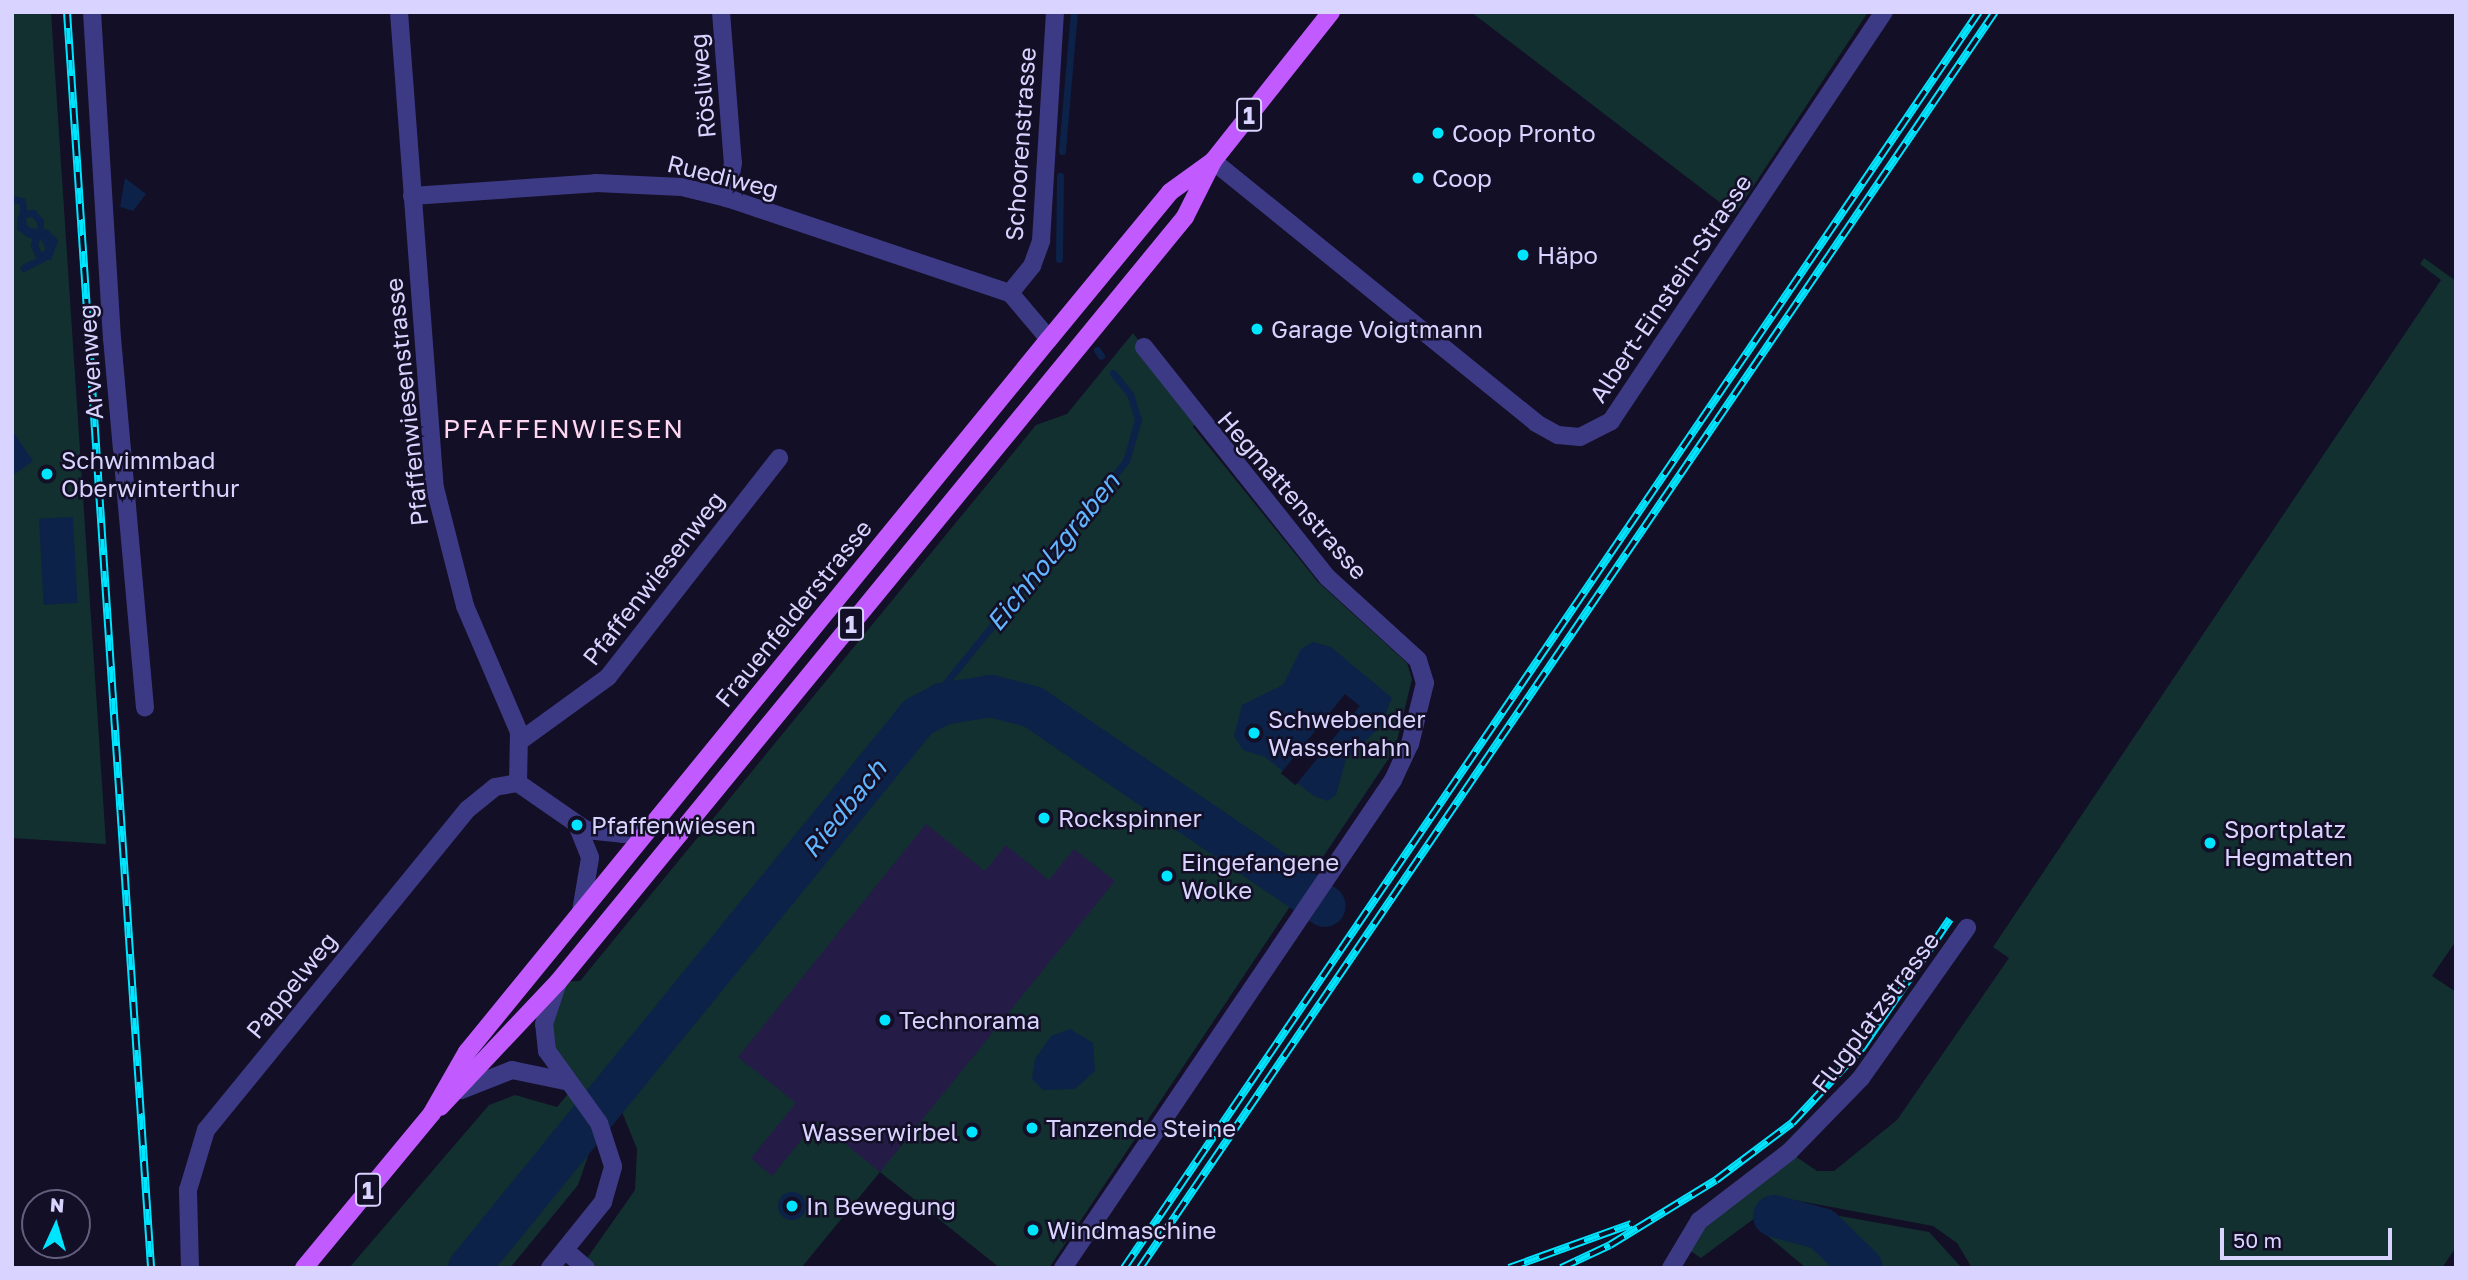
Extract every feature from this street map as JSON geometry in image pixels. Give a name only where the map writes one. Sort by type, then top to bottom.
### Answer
[{"type":"main road","name":"Frauenfelderstrasse","points":[[432,1113],[461,1090],[558,982],[1191,209],[1213,161],[1331,12]]},
{"type":"main road","name":"Frauenfelderstrasse","points":[[304,1268],[432,1113],[467,1052],[1049,339],[1170,192],[1213,161]]},
{"type":"street","name":"Arvenweg","points":[[92,12],[112,338],[145,708]]},
{"type":"street","name":"Pfaffenwiesenstrasse","points":[[399,12],[430,440],[441,523],[465,606],[520,741],[518,783]]},
{"type":"street","name":"Rösliweg","points":[[720,12],[733,163],[727,198]]},
{"type":"street","name":"Schoorenstrasse","points":[[1010,293],[1031,266],[1041,241],[1055,12]]},
{"type":"street","name":"Albert-Einstein-Strasse","points":[[1213,161],[1536,423],[1558,435],[1580,437],[1611,421],[1884,12]]},
{"type":"street","name":"Ruediweg","points":[[412,196],[620,182],[727,198],[1010,293]]},
{"type":"street","points":[[1010,293],[1049,339]]},
{"type":"street","name":"Hegmattenstrasse","points":[[1063,1268],[1402,765],[1422,698],[1422,666],[1327,577],[1144,347]]},
{"type":"street","name":"Pfaffenwiesenweg","points":[[520,741],[608,677],[779,458]]},
{"type":"street","points":[[518,783],[577,825],[607,834],[650,827]]},
{"type":"street","name":"Pappelweg","points":[[190,1268],[189,1180],[212,1121],[468,809],[495,787],[518,783]]},
{"type":"street","points":[[577,825],[590,858],[581,911]]},
{"type":"street","name":"Flugplatzstrasse","points":[[1671,1268],[1699,1221],[1789,1152],[1861,1079],[1967,928]]},
{"type":"street","points":[[550,1268],[610,1186],[613,1166],[604,1134],[582,1099],[565,1081],[547,1051],[544,1033],[558,982]]},
{"type":"street","points":[[461,1090],[512,1070],[565,1081]]},
{"type":"street","points":[[565,1250],[586,1268]]},
{"type":"green space","name":"Schwimmbad Oberwinterthur","points":[[12,12],[51,12],[106,844],[12,838]]},
{"type":"green space","points":[[1471,12],[1868,12],[1735,214]]},
{"type":"green space","points":[[2424,258],[2456,281],[2456,941],[2432,976],[2456,992],[2456,1247],[2442,1268],[1972,1268],[1957,1243],[1933,1226],[1794,1200],[1775,1203],[1701,1258],[1680,1244],[1789,1152],[1817,1171],[1834,1171],[1897,1120],[2009,958],[1993,947],[2441,280],[2420,264]]},
{"type":"green space","points":[[1133,333],[1197,421],[1193,427],[1318,582],[1407,663],[1412,679],[1395,749],[1049,1268],[1000,1268],[880,1172],[801,1268],[587,1268],[583,1264],[635,1190],[637,1149],[622,1112],[589,1153],[578,1185],[510,1268],[349,1268],[489,1105],[515,1095],[557,1107],[572,1089],[547,1051],[558,982],[580,981],[1036,425],[1067,414]]},
{"type":"green space","points":[[1790,1207],[1929,1232],[1962,1268],[1806,1268],[1763,1232],[1766,1220]]},
{"type":"water","points":[[125,178],[146,194],[133,211],[120,207]]},
{"type":"water","points":[[12,430],[33,461],[12,476]]},
{"type":"water","points":[[73,517],[78,603],[44,605],[39,519]]},
{"type":"water","points":[[1313,642],[1331,647],[1392,698],[1380,727],[1346,759],[1336,795],[1328,801],[1314,796],[1265,757],[1243,750],[1234,736],[1242,705],[1283,685],[1301,649]]},
{"type":"water","points":[[1070,1029],[1093,1043],[1095,1071],[1075,1089],[1043,1090],[1032,1079],[1035,1059],[1051,1036]]},
{"type":"water","points":[[792,1192],[802,1196],[806,1206],[802,1216],[792,1220],[782,1216],[778,1206],[782,1196]]},
{"type":"pier","points":[[1345,694],[1360,706],[1296,785],[1281,773]]},
{"type":"building","name":"Technorama","points":[[926,824],[985,871],[1006,845],[1049,880],[1074,849],[1115,881],[880,1172],[817,1121],[772,1176],[751,1158],[796,1103],[738,1057]]},
{"type":"waterway","name":"Eichholzgraben","points":[[1062,151],[1074,12]]},
{"type":"waterway","name":"Eichholzgraben","points":[[1059,259],[1060,176]]},
{"type":"waterway","points":[[12,199],[22,201],[23,209],[22,220],[26,230],[36,232],[41,232],[46,233],[54,241],[48,256],[38,254],[34,245],[35,241],[38,234],[40,230],[40,221],[33,213],[24,214],[21,217],[20,220],[20,227],[29,234],[34,235],[40,236],[44,237],[49,248],[46,254],[43,258],[23,268]]},
{"type":"waterway","name":"Eichholzgraben","points":[[1097,350],[1101,356]]},
{"type":"waterway","name":"Eichholzgraben","points":[[918,717],[1126,461],[1138,420],[1130,394],[1113,373]]},
{"type":"waterway","name":"Riedbach","points":[[469,1268],[918,717],[942,704],[991,696],[1033,707],[1325,906]]},
{"type":"waterway","name":"Riedbach","points":[[1774,1216],[1822,1229],[1862,1268]]},
{"type":"railway","points":[[67,12],[151,1268]]},
{"type":"railway","points":[[1124,1268],[1979,12]]},
{"type":"railway","points":[[1140,1268],[1995,12]]},
{"type":"railway","points":[[1561,1268],[1610,1245],[1716,1180],[1792,1123],[1862,1048],[1950,919]]},
{"type":"railway","points":[[1509,1268],[1631,1224]]},
{"type":"place","name":"Coop Pronto","points":[[1438,133]]},
{"type":"place","name":"Coop","points":[[1418,178]]},
{"type":"place","name":"Häpo","points":[[1523,255]]},
{"type":"place","name":"Garage Voigtmann","points":[[1257,329]]},
{"type":"place","name":"Schwimmbad Oberwinterthur","points":[[47,474]]},
{"type":"place","name":"Schwebender Wasserhahn","points":[[1254,733]]},
{"type":"place","name":"Rockspinner","points":[[1044,818]]},
{"type":"place","name":"Pfaffenwiesen","points":[[577,825]]},
{"type":"place","name":"Sportplatz Hegmatten","points":[[2210,843]]},
{"type":"place","name":"Eingefangene Wolke","points":[[1167,876]]},
{"type":"place","name":"Technorama","points":[[885,1020]]},
{"type":"place","name":"Tanzende Steine","points":[[1032,1128]]},
{"type":"place","name":"Wasserwirbel","points":[[972,1132]]},
{"type":"place","name":"In Bewegung","points":[[792,1206]]},
{"type":"place","name":"Windmaschine","points":[[1033,1230]]},
{"type":"district","name":"PFAFFENWIESEN","points":[[564,429]]}]
